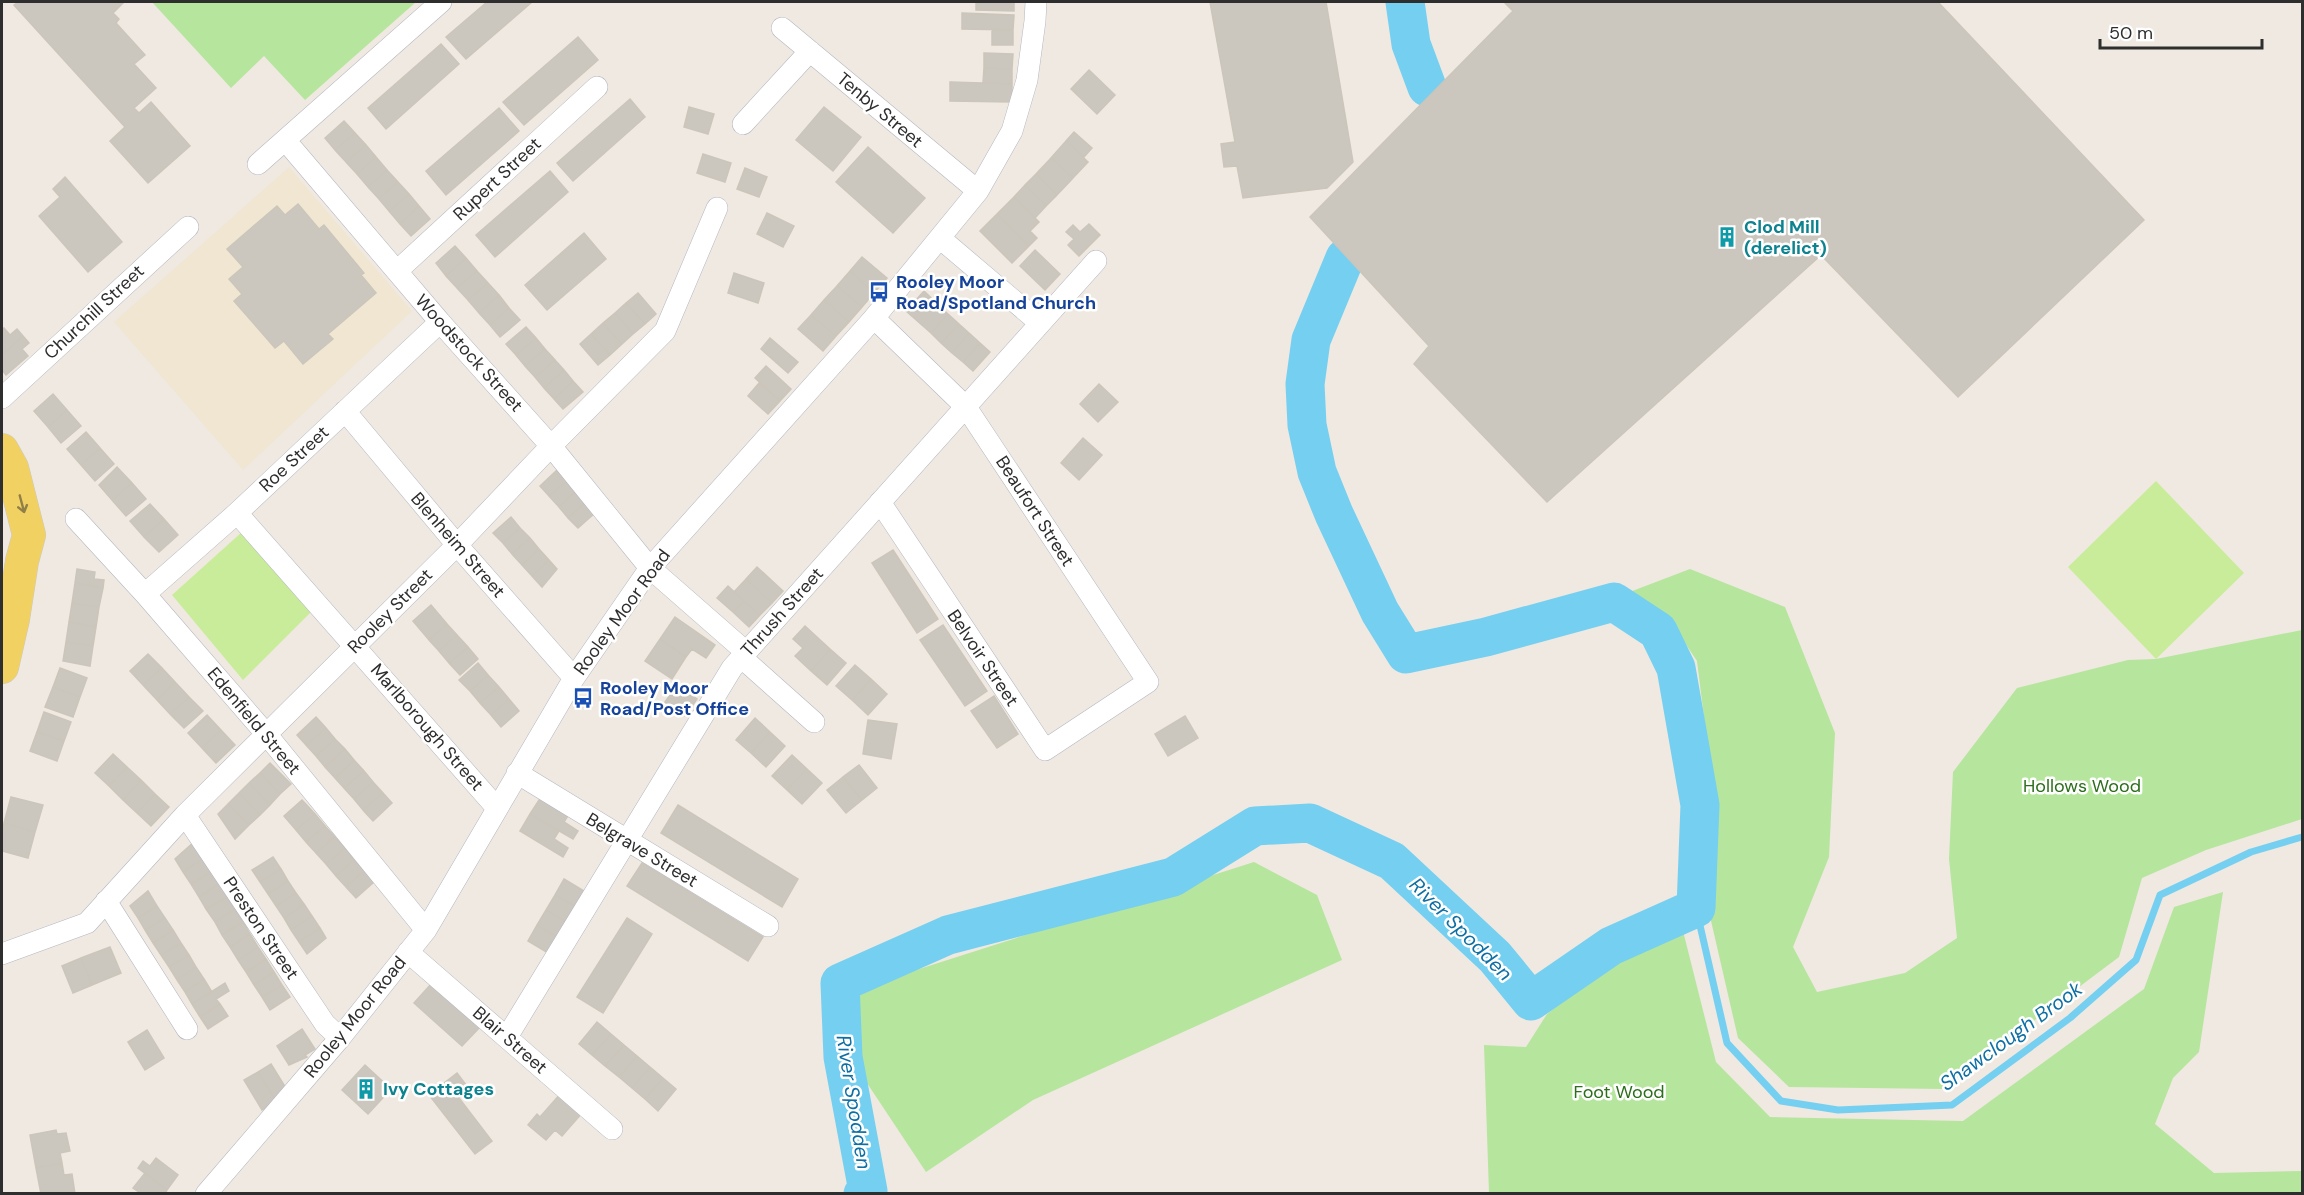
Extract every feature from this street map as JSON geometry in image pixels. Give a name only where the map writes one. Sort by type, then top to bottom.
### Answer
[{"type":"main road","points":[[2,450],[12,468],[29,535],[2,668]]},
{"type":"main road","points":[[2,514],[10,541],[22,561]]},
{"type":"street","points":[[258,164],[441,2]]},
{"type":"street","name":"Rooley Moor Road","points":[[206,1194],[340,1038],[426,930],[496,807],[574,678],[650,568],[874,318],[978,191],[1012,131],[1027,80],[1036,2]]},
{"type":"street","name":"Tenby Street","points":[[782,28],[978,191]]},
{"type":"street","points":[[743,124],[810,51]]},
{"type":"street","name":"Rupert Street","points":[[397,272],[597,87]]},
{"type":"street","name":"Woodstock Street","points":[[285,140],[440,322],[551,446],[650,568],[814,722]]},
{"type":"street","name":"Rooley Street","points":[[2,954],[87,923],[185,815],[457,545],[665,331],[717,208]]},
{"type":"street","name":"Churchill Street","points":[[2,398],[188,227]]},
{"type":"street","points":[[941,239],[1040,323]]},
{"type":"street","name":"Thrush Street","points":[[507,1037],[732,668],[1096,261]]},
{"type":"street","name":"Beaufort Street","points":[[874,318],[966,406],[1148,682],[1108,708]]},
{"type":"street","name":"Roe Street","points":[[145,594],[237,513],[440,322]]},
{"type":"street","name":"Blenheim Street","points":[[345,411],[457,545],[574,678]]},
{"type":"street","name":"Belvoir Street","points":[[880,502],[1045,750],[1108,708]]},
{"type":"street","name":"Marlborough Street","points":[[237,513],[496,807]]},
{"type":"street","name":"Edenfield Street","points":[[76,519],[145,594],[267,735],[426,930]]},
{"type":"street","name":"Belgrave Street","points":[[516,774],[768,926]]},
{"type":"street","name":"Preston Street","points":[[185,815],[325,1024],[340,1038]]},
{"type":"street","points":[[106,902],[187,1029]]},
{"type":"street","name":"Blair Street","points":[[408,952],[612,1129]]},
{"type":"shaded area","points":[[289,167],[412,311],[243,470],[114,322]]},
{"type":"green space","points":[[152,2],[416,2],[305,100],[264,56],[231,88]]},
{"type":"green space","points":[[2156,481],[2244,573],[2156,659],[2068,567]]},
{"type":"green space","points":[[242,532],[311,612],[243,680],[172,595]]},
{"type":"green space","name":"Hollows Wood","points":[[1690,569],[1785,607],[1835,733],[1829,857],[1793,947],[1817,992],[1905,973],[1957,938],[1949,859],[1953,772],[2017,688],[2128,660],[2156,659],[2302,630],[2302,819],[2206,850],[2142,878],[2119,957],[1943,1089],[1789,1087],[1738,1038],[1709,912],[1716,813],[1697,661],[1671,622],[1627,593]]},
{"type":"green space","points":[[1254,862],[1317,895],[1342,960],[1033,1100],[926,1172],[859,1071],[844,993]]},
{"type":"green space","name":"Foot Wood","points":[[2223,892],[2199,1052],[2173,1078],[2155,1124],[2214,1173],[2302,1171],[2302,1193],[1489,1193],[1484,1045],[1526,1047],[1547,1014],[1598,973],[1682,927],[1716,1062],[1770,1117],[1963,1121],[2144,989],[2174,907]]},
{"type":"building","points":[[18,2],[124,2],[113,13],[119,19],[116,23],[145,55],[134,64],[156,88],[134,108],[139,113],[151,102],[190,146],[148,183],[110,141],[125,127],[14,5]]},
{"type":"building","points":[[487,2],[532,2],[466,59],[446,37]]},
{"type":"building","points":[[976,2],[1014,2],[1014,11],[976,10]]},
{"type":"building","points":[[1210,2],[1326,2],[1353,162],[1327,188],[1243,198],[1237,166],[1224,167],[1221,144],[1235,142]]},
{"type":"building","name":"Clod Mill (derelict)","points":[[1504,2],[1938,2],[2144,220],[1958,397],[1821,255],[1547,502],[1414,364],[1429,346],[1310,217],[1513,11]]},
{"type":"building","points":[[962,13],[1014,15],[1013,30],[962,29]]},
{"type":"building","points":[[992,29],[1013,30],[1013,45],[992,45]]},
{"type":"building","points":[[578,37],[598,60],[524,125],[503,102]]},
{"type":"building","points":[[441,44],[459,64],[386,129],[368,108]]},
{"type":"building","points":[[984,53],[1013,54],[1012,69],[984,68]]},
{"type":"building","points":[[984,68],[1012,69],[1012,84],[983,83]]},
{"type":"building","points":[[1089,70],[1115,95],[1097,114],[1071,89]]},
{"type":"building","points":[[950,82],[1012,84],[1012,102],[950,101]]},
{"type":"building","points":[[630,99],[645,117],[573,181],[557,163]]},
{"type":"building","points":[[689,107],[714,114],[708,134],[684,127]]},
{"type":"building","points":[[824,107],[861,137],[833,171],[796,140]]},
{"type":"building","points":[[499,108],[519,131],[446,195],[426,171]]},
{"type":"building","points":[[344,121],[355,133],[335,150],[325,138]]},
{"type":"building","points":[[1074,132],[1092,148],[1084,157],[1066,141]]},
{"type":"building","points":[[355,133],[366,145],[346,162],[335,150]]},
{"type":"building","points":[[1066,141],[1088,162],[1073,178],[1051,158]]},
{"type":"building","points":[[366,145],[376,157],[357,174],[346,162]]},
{"type":"building","points":[[868,147],[925,198],[893,233],[836,182]]},
{"type":"building","points":[[703,154],[731,163],[725,182],[697,173]]},
{"type":"building","points":[[376,157],[387,170],[368,187],[357,174]]},
{"type":"building","points":[[1051,158],[1073,178],[1057,195],[1036,174]]},
{"type":"building","points":[[745,168],[767,177],[759,197],[737,189]]},
{"type":"building","points":[[387,170],[398,182],[379,199],[368,187]]},
{"type":"building","points":[[550,171],[568,192],[495,257],[476,235]]},
{"type":"building","points":[[1036,174],[1057,195],[1046,206],[1025,185]]},
{"type":"building","points":[[65,177],[122,242],[88,272],[39,216],[60,197],[53,189]]},
{"type":"building","points":[[398,182],[409,194],[389,211],[379,199]]},
{"type":"building","points":[[1025,185],[1046,206],[1035,218],[1014,197]]},
{"type":"building","points":[[409,194],[419,206],[400,224],[389,211]]},
{"type":"building","points":[[1014,197],[1039,222],[1030,231],[1037,238],[1029,246],[997,214]]},
{"type":"building","points":[[298,204],[319,229],[324,225],[364,273],[361,275],[376,293],[328,334],[333,339],[303,364],[284,341],[275,348],[234,301],[242,294],[229,279],[243,267],[227,249],[277,206],[285,215]]},
{"type":"building","points":[[419,206],[430,219],[411,236],[400,224]]},
{"type":"building","points":[[767,213],[794,226],[783,247],[757,234]]},
{"type":"building","points":[[997,214],[1029,246],[1012,263],[980,231]]},
{"type":"building","points":[[1089,224],[1100,235],[1079,256],[1068,245],[1074,239],[1066,232],[1073,225],[1080,232]]},
{"type":"building","points":[[584,233],[606,259],[547,310],[525,285]]},
{"type":"building","points":[[455,246],[466,258],[446,276],[436,263]]},
{"type":"building","points":[[1035,250],[1060,274],[1045,290],[1020,266]]},
{"type":"building","points":[[862,257],[887,278],[874,293],[850,271]]},
{"type":"building","points":[[466,258],[477,271],[457,288],[446,276]]},
{"type":"building","points":[[477,271],[488,283],[468,300],[457,288]]},
{"type":"building","points":[[850,271],[874,293],[862,307],[837,286]]},
{"type":"building","points":[[734,273],[764,283],[758,303],[728,293]]},
{"type":"building","points":[[488,283],[499,295],[479,313],[468,300]]},
{"type":"building","points":[[837,286],[862,307],[849,322],[824,300]]},
{"type":"building","points":[[924,291],[948,314],[931,333],[906,311]]},
{"type":"building","points":[[638,293],[656,314],[645,324],[626,303]]},
{"type":"building","points":[[499,295],[509,308],[490,325],[479,313]]},
{"type":"building","points":[[824,300],[849,322],[836,336],[811,315]]},
{"type":"building","points":[[626,303],[645,324],[633,334],[615,313]]},
{"type":"building","points":[[509,308],[520,320],[500,337],[490,325]]},
{"type":"building","points":[[615,313],[633,334],[622,344],[603,323]]},
{"type":"building","points":[[948,314],[959,324],[941,343],[931,333]]},
{"type":"building","points":[[811,315],[836,336],[823,351],[798,329]]},
{"type":"building","points":[[603,323],[622,344],[610,355],[591,334]]},
{"type":"building","points":[[959,324],[969,333],[952,353],[941,343]]},
{"type":"building","points":[[526,327],[536,338],[516,355],[506,344]]},
{"type":"building","points":[[4,328],[10,335],[17,329],[23,336],[2,355],[2,331]]},
{"type":"building","points":[[969,333],[980,343],[963,362],[952,353]]},
{"type":"building","points":[[591,334],[610,355],[598,365],[580,344]]},
{"type":"building","points":[[23,336],[29,343],[22,349],[28,356],[6,375],[2,370],[2,355]]},
{"type":"building","points":[[536,338],[545,349],[525,366],[516,355]]},
{"type":"building","points":[[770,338],[798,362],[788,373],[761,349]]},
{"type":"building","points":[[980,343],[990,352],[973,371],[963,362]]},
{"type":"building","points":[[545,349],[555,360],[535,377],[525,366]]},
{"type":"building","points":[[555,360],[564,370],[544,388],[535,377]]},
{"type":"building","points":[[766,366],[791,389],[780,401],[755,378]]},
{"type":"building","points":[[564,370],[573,381],[554,399],[544,388]]},
{"type":"building","points":[[573,381],[583,392],[563,409],[554,399]]},
{"type":"building","points":[[759,383],[780,401],[768,414],[748,396]]},
{"type":"building","points":[[1099,384],[1118,402],[1098,422],[1080,404]]},
{"type":"building","points":[[53,394],[67,410],[48,427],[34,411]]},
{"type":"building","points":[[67,410],[81,426],[61,443],[48,427]]},
{"type":"building","points":[[86,432],[100,448],[81,465],[67,449]]},
{"type":"building","points":[[1083,438],[1102,455],[1079,480],[1061,463]]},
{"type":"building","points":[[100,448],[114,464],[95,481],[81,465]]},
{"type":"building","points":[[117,467],[132,483],[112,500],[99,485]]},
{"type":"building","points":[[557,470],[567,481],[549,496],[540,486]]},
{"type":"building","points":[[567,481],[576,491],[559,507],[549,496]]},
{"type":"building","points":[[132,483],[146,499],[126,516],[112,500]]},
{"type":"building","points":[[576,491],[586,502],[568,518],[559,507]]},
{"type":"building","points":[[586,502],[595,513],[578,528],[568,518]]},
{"type":"building","points":[[150,504],[164,519],[144,537],[130,521]]},
{"type":"building","points":[[511,517],[520,528],[503,543],[493,533]]},
{"type":"building","points":[[164,519],[178,535],[159,552],[144,537]]},
{"type":"building","points":[[520,528],[530,538],[512,554],[503,543]]},
{"type":"building","points":[[530,538],[539,549],[522,565],[512,554]]},
{"type":"building","points":[[539,549],[549,560],[532,576],[522,565]]},
{"type":"building","points":[[893,550],[938,619],[917,633],[872,563]]},
{"type":"building","points":[[549,560],[557,569],[542,587],[532,576]]},
{"type":"building","points":[[757,567],[783,591],[772,603],[746,579]]},
{"type":"building","points":[[77,569],[95,572],[94,579],[104,580],[103,588],[75,583]]},
{"type":"building","points":[[746,579],[772,603],[760,615],[734,592]]},
{"type":"building","points":[[75,583],[103,588],[99,607],[72,603]]},
{"type":"building","points":[[728,586],[744,601],[733,612],[717,598]]},
{"type":"building","points":[[744,601],[760,615],[749,627],[733,612]]},
{"type":"building","points":[[72,603],[99,607],[96,627],[69,622]]},
{"type":"building","points":[[431,605],[447,624],[429,640],[413,621]]},
{"type":"building","points":[[675,617],[715,645],[706,658],[692,649],[686,657],[660,639]]},
{"type":"building","points":[[69,622],[96,627],[93,646],[66,642]]},
{"type":"building","points":[[447,624],[457,635],[439,651],[429,640]]},
{"type":"building","points":[[943,625],[987,691],[965,706],[920,640]]},
{"type":"building","points":[[805,626],[830,649],[811,671],[795,656],[803,648],[793,639]]},
{"type":"building","points":[[457,635],[468,647],[449,663],[439,651]]},
{"type":"building","points":[[660,639],[686,657],[672,679],[645,661]]},
{"type":"building","points":[[66,642],[93,646],[90,666],[63,661]]},
{"type":"building","points":[[468,647],[478,659],[460,675],[449,663]]},
{"type":"building","points":[[830,649],[846,663],[827,685],[811,671]]},
{"type":"building","points":[[148,654],[162,668],[143,685],[130,671]]},
{"type":"building","points":[[478,663],[488,675],[470,691],[459,680]]},
{"type":"building","points":[[855,665],[871,679],[852,700],[836,686]]},
{"type":"building","points":[[60,668],[87,678],[80,697],[53,687]]},
{"type":"building","points":[[162,668],[175,682],[157,700],[143,685]]},
{"type":"building","points":[[488,675],[499,687],[480,703],[470,691]]},
{"type":"building","points":[[871,679],[887,694],[868,715],[852,700]]},
{"type":"building","points":[[175,682],[189,697],[170,714],[157,700]]},
{"type":"building","points":[[677,685],[697,699],[685,716],[665,702]]},
{"type":"building","points":[[53,687],[80,697],[73,717],[45,707]]},
{"type":"building","points":[[499,687],[509,699],[491,715],[480,703]]},
{"type":"building","points":[[994,696],[1018,734],[997,748],[971,711]]},
{"type":"building","points":[[189,697],[203,711],[184,728],[170,714]]},
{"type":"building","points":[[509,699],[519,711],[501,727],[491,715]]},
{"type":"building","points":[[44,712],[71,722],[64,741],[37,732]]},
{"type":"building","points":[[207,715],[221,730],[202,748],[188,733]]},
{"type":"building","points":[[1185,716],[1198,738],[1168,756],[1155,734]]},
{"type":"building","points":[[316,717],[326,728],[306,745],[297,735]]},
{"type":"building","points":[[755,718],[770,732],[751,753],[736,740]]},
{"type":"building","points":[[868,720],[897,724],[891,759],[863,754]]},
{"type":"building","points":[[326,728],[335,739],[316,756],[306,745]]},
{"type":"building","points":[[221,730],[235,745],[216,763],[202,748]]},
{"type":"building","points":[[37,732],[64,741],[57,761],[30,751]]},
{"type":"building","points":[[770,732],[785,746],[766,767],[751,753]]},
{"type":"building","points":[[335,739],[345,749],[325,767],[316,756]]},
{"type":"building","points":[[345,749],[354,760],[335,778],[325,767]]},
{"type":"building","points":[[113,754],[127,767],[109,786],[95,773]]},
{"type":"building","points":[[792,755],[807,769],[787,790],[772,776]]},
{"type":"building","points":[[354,760],[364,771],[344,788],[335,778]]},
{"type":"building","points":[[270,763],[291,784],[280,794],[260,773]]},
{"type":"building","points":[[859,765],[877,788],[862,800],[843,777]]},
{"type":"building","points":[[127,767],[141,780],[123,800],[109,786]]},
{"type":"building","points":[[807,769],[822,783],[802,804],[787,790]]},
{"type":"building","points":[[364,771],[373,782],[354,799],[344,788]]},
{"type":"building","points":[[260,773],[280,794],[270,805],[249,783]]},
{"type":"building","points":[[843,777],[862,800],[846,813],[827,790]]},
{"type":"building","points":[[141,780],[155,794],[137,813],[123,800]]},
{"type":"building","points":[[373,782],[383,793],[363,810],[354,799]]},
{"type":"building","points":[[249,783],[270,805],[260,815],[239,793]]},
{"type":"building","points":[[239,793],[260,815],[249,825],[228,804]]},
{"type":"building","points":[[383,793],[392,803],[373,821],[363,810]]},
{"type":"building","points":[[155,794],[169,807],[151,826],[137,813]]},
{"type":"building","points":[[11,797],[43,805],[35,832],[4,823]]},
{"type":"building","points":[[541,797],[569,814],[564,822],[578,831],[573,839],[530,814]]},
{"type":"building","points":[[302,800],[315,814],[296,830],[284,816]]},
{"type":"building","points":[[228,804],[249,825],[235,839],[218,814]]},
{"type":"building","points":[[678,805],[798,879],[782,907],[661,833]]},
{"type":"building","points":[[315,814],[325,826],[306,842],[296,830]]},
{"type":"building","points":[[530,814],[559,831],[554,839],[568,848],[563,857],[520,831]]},
{"type":"building","points":[[4,823],[35,832],[28,858],[2,851]]},
{"type":"building","points":[[325,826],[335,837],[316,853],[306,842]]},
{"type":"building","points":[[335,837],[345,848],[326,864],[316,853]]},
{"type":"building","points":[[193,843],[203,859],[183,872],[175,859]]},
{"type":"building","points":[[345,848],[354,860],[336,876],[326,864]]},
{"type":"building","points":[[273,857],[281,869],[260,882],[252,870]]},
{"type":"building","points":[[203,859],[211,872],[191,884],[183,872]]},
{"type":"building","points":[[354,860],[364,871],[346,887],[336,876]]},
{"type":"building","points":[[642,863],[763,937],[748,961],[627,886]]},
{"type":"building","points":[[281,869],[288,881],[268,894],[260,882]]},
{"type":"building","points":[[364,871],[374,882],[356,898],[346,887]]},
{"type":"building","points":[[211,872],[219,884],[199,897],[191,884]]},
{"type":"building","points":[[564,879],[584,891],[575,906],[555,895]]},
{"type":"building","points":[[288,881],[296,893],[276,906],[268,894]]},
{"type":"building","points":[[219,884],[227,897],[206,909],[199,897]]},
{"type":"building","points":[[148,891],[157,906],[138,918],[130,906]]},
{"type":"building","points":[[296,893],[304,904],[284,918],[276,906]]},
{"type":"building","points":[[555,895],[575,906],[566,922],[546,910]]},
{"type":"building","points":[[227,897],[235,909],[215,922],[206,909]]},
{"type":"building","points":[[304,904],[312,916],[291,930],[284,918]]},
{"type":"building","points":[[157,906],[165,918],[145,930],[138,918]]},
{"type":"building","points":[[235,909],[243,922],[222,935],[215,922]]},
{"type":"building","points":[[546,910],[566,922],[557,937],[537,925]]},
{"type":"building","points":[[312,916],[320,928],[299,942],[291,930]]},
{"type":"building","points":[[165,918],[173,930],[153,943],[145,930]]},
{"type":"building","points":[[627,918],[652,934],[603,1013],[577,997]]},
{"type":"building","points":[[243,922],[250,934],[230,947],[222,935]]},
{"type":"building","points":[[537,925],[557,937],[548,953],[528,941]]},
{"type":"building","points":[[320,928],[326,938],[307,954],[299,942]]},
{"type":"building","points":[[173,930],[181,943],[161,955],[153,943]]},
{"type":"building","points":[[250,934],[258,947],[238,960],[230,947]]},
{"type":"building","points":[[181,943],[189,955],[169,967],[161,955]]},
{"type":"building","points":[[110,947],[121,973],[92,985],[81,958]]},
{"type":"building","points":[[258,947],[266,959],[246,972],[238,960]]},
{"type":"building","points":[[189,955],[196,967],[177,980],[169,967]]},
{"type":"building","points":[[81,958],[92,985],[73,993],[62,966]]},
{"type":"building","points":[[266,959],[274,972],[254,985],[246,972]]},
{"type":"building","points":[[196,967],[204,979],[185,992],[177,980]]},
{"type":"building","points":[[274,972],[282,985],[262,997],[254,985]]},
{"type":"building","points":[[204,979],[212,992],[192,1004],[185,992]]},
{"type":"building","points":[[225,983],[229,991],[216,999],[220,1004],[200,1017],[192,1004]]},
{"type":"building","points":[[432,983],[480,1027],[462,1046],[414,1003]]},
{"type":"building","points":[[282,985],[290,997],[270,1010],[262,997]]},
{"type":"building","points":[[220,1004],[228,1016],[208,1029],[200,1017]]},
{"type":"building","points":[[597,1022],[611,1034],[592,1055],[579,1044]]},
{"type":"building","points":[[302,1029],[315,1049],[305,1055],[307,1057],[289,1065],[277,1046]]},
{"type":"building","points":[[147,1030],[164,1058],[145,1070],[128,1042]]},
{"type":"building","points":[[611,1034],[624,1045],[605,1066],[592,1055]]},
{"type":"building","points":[[624,1045],[637,1056],[619,1077],[605,1066]]},
{"type":"building","points":[[637,1056],[650,1067],[632,1088],[619,1077]]},
{"type":"building","points":[[271,1064],[289,1093],[276,1101],[258,1072]]},
{"type":"building","name":"Ivy Cottages","points":[[365,1065],[391,1089],[368,1114],[342,1090]]},
{"type":"building","points":[[650,1067],[663,1078],[645,1099],[632,1088]]},
{"type":"building","points":[[258,1072],[276,1101],[262,1110],[244,1080]]},
{"type":"building","points":[[457,1073],[470,1090],[459,1098],[492,1141],[475,1154],[429,1095]]},
{"type":"building","points":[[663,1078],[676,1089],[658,1111],[645,1099]]},
{"type":"building","points":[[561,1093],[582,1113],[562,1136],[555,1130],[546,1140],[528,1125],[537,1114],[540,1117]]},
{"type":"building","points":[[56,1130],[57,1134],[66,1133],[70,1151],[60,1153],[62,1163],[36,1168],[30,1135]]},
{"type":"building","points":[[156,1158],[178,1175],[167,1190],[138,1168],[143,1161],[150,1166]]},
{"type":"building","points":[[62,1163],[64,1175],[72,1174],[75,1194],[41,1194],[36,1168]]},
{"type":"building","points":[[145,1173],[167,1190],[165,1194],[142,1194],[133,1188]]},
{"type":"waterway","name":"River Spodden","points":[[1405,2],[1411,44],[1427,87]]},
{"type":"waterway","name":"River Spodden","points":[[863,1194],[868,1191],[843,1057],[840,983],[948,935],[1173,877],[1255,826],[1310,823],[1392,861],[1495,957],[1531,1001],[1611,946],[1696,908],[1700,805],[1676,668],[1658,631],[1614,602],[1486,637],[1406,654],[1380,612],[1317,472],[1307,425],[1305,384],[1311,340],[1345,258]]},
{"type":"waterway","name":"Shawclough Brook","points":[[1696,908],[1727,1043],[1781,1101],[1838,1110],[1952,1105],[2070,1018],[2136,960],[2160,895],[2251,852],[2302,837]]},
{"type":"place","name":"Clod Mill (derelict)","points":[[1727,237]]},
{"type":"place","name":"Rooley Moor Road/Spotland Church","points":[[879,292]]},
{"type":"place","name":"Rooley Moor Road/Post Office","points":[[583,698]]},
{"type":"place","name":"Ivy Cottages","points":[[366,1089]]}]
